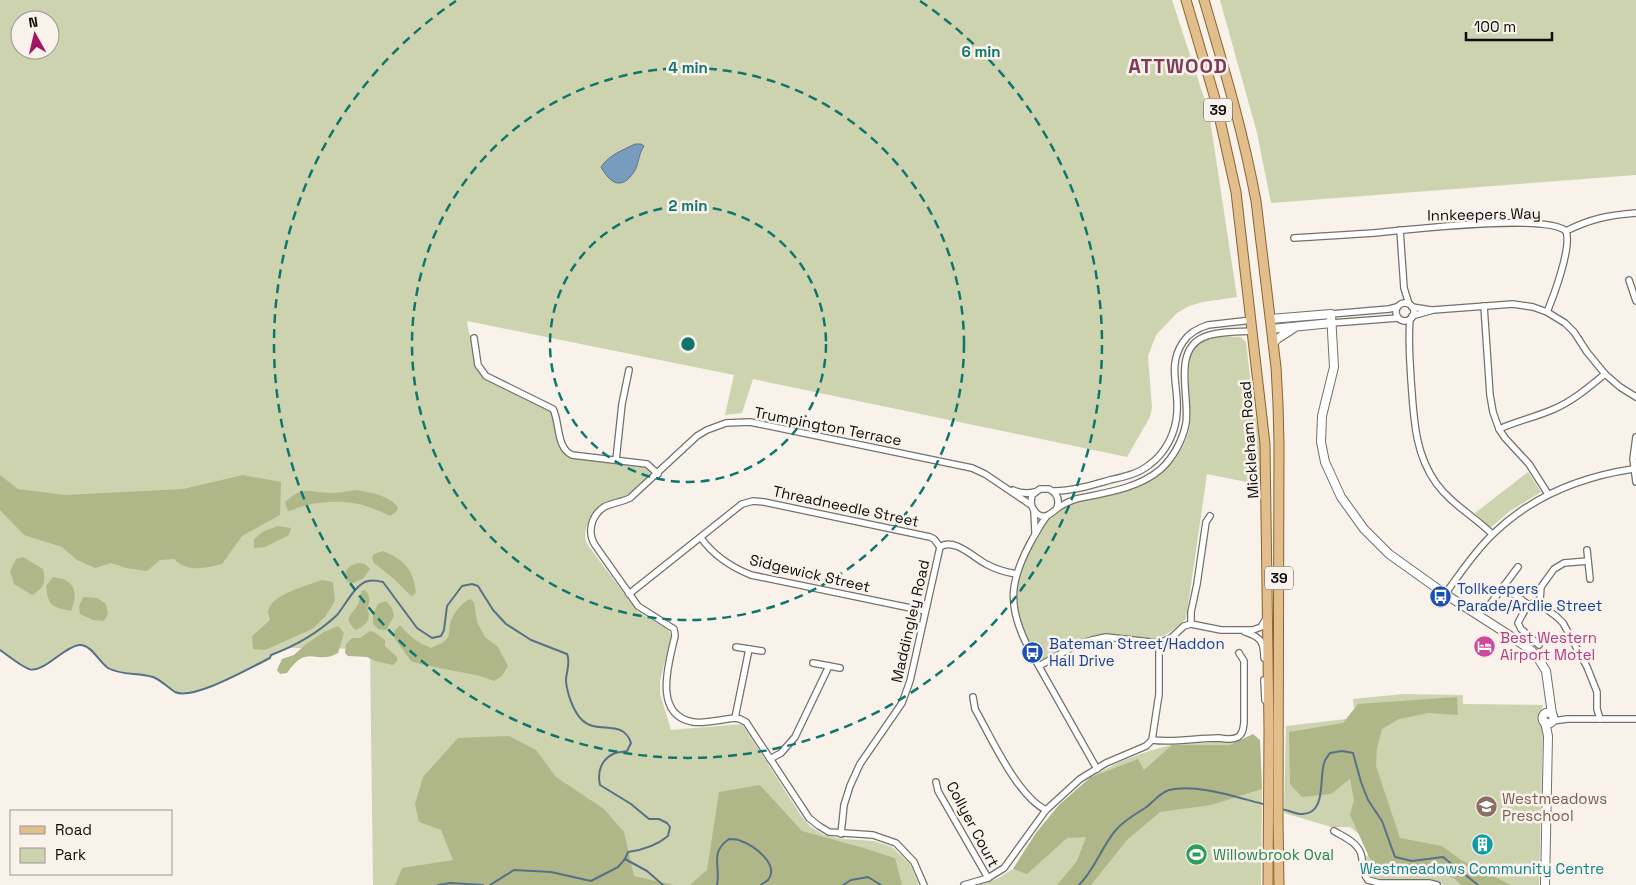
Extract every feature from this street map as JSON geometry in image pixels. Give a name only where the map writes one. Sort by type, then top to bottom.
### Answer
[{"type":"main road","name":"Mickleham Road","points":[[1186,0],[1216,102],[1229,160],[1240,223],[1252,320],[1265,444],[1269,730],[1274,790]]},
{"type":"main road","name":"Mickleham Road","points":[[1204,0],[1237,113],[1256,201],[1273,344],[1279,444],[1274,790],[1274,820],[1279,885]]},
{"type":"main road","points":[[1252,320],[1270,319]]},
{"type":"main road","points":[[1253,331],[1271,329]]},
{"type":"main road","name":"Mickleham Road","points":[[1268,885],[1274,820]]},
{"type":"street","points":[[1547,312],[1564,260],[1568,239],[1566,230],[1589,220],[1636,213]]},
{"type":"street","name":"Innkeepers Way","points":[[1294,238],[1442,225],[1545,224],[1566,230]]},
{"type":"street","points":[[1400,230],[1404,288],[1413,312],[1408,336],[1415,431],[1422,459],[1428,472],[1446,496],[1480,522],[1492,534]]},
{"type":"street","points":[[1629,280],[1636,301]]},
{"type":"street","points":[[1404,288],[1396,312],[1408,336]]},
{"type":"street","points":[[1270,319],[1389,309],[1399,305],[1433,310],[1522,305],[1547,312],[1565,323],[1574,332],[1595,363],[1605,374],[1636,398]]},
{"type":"street","points":[[1484,306],[1493,412],[1499,429],[1511,446],[1529,464],[1548,494]]},
{"type":"street","points":[[1271,329],[1411,318],[1433,310]]},
{"type":"street","points":[[1331,314],[1334,367],[1322,416],[1320,433],[1322,452],[1330,475],[1347,507],[1374,540],[1389,554],[1445,594],[1532,651],[1546,671],[1550,718],[1545,884]]},
{"type":"street","points":[[1034,537],[1032,495],[1036,492],[1044,488],[1054,491],[1067,491],[1124,477],[1150,465],[1161,454],[1170,441],[1175,426],[1177,412],[1174,365],[1178,350],[1187,335],[1202,327],[1252,320]]},
{"type":"street","points":[[1273,344],[1277,339],[1298,326]]},
{"type":"street","points":[[1097,769],[1019,630],[1014,608],[1016,574],[1041,522],[1057,508],[1071,501],[1141,482],[1161,469],[1173,455],[1186,425],[1184,365],[1185,357],[1190,348],[1202,337],[1212,334],[1253,331]]},
{"type":"street","points":[[474,338],[478,365],[486,376],[553,409],[563,446],[568,453],[647,464],[658,474]]},
{"type":"street","points":[[616,460],[622,404],[629,370]]},
{"type":"street","points":[[1499,429],[1542,414],[1566,403],[1605,374]]},
{"type":"street","name":"Trumpington Terrace","points":[[735,718],[694,722],[682,718],[673,710],[668,700],[666,681],[674,629],[643,610],[591,539],[591,524],[595,516],[605,506],[630,498],[702,433],[716,426],[737,421],[750,422],[958,464],[985,474],[1006,487],[1033,508]]},
{"type":"street","points":[[1636,436],[1633,448],[1633,469],[1636,482]]},
{"type":"street","points":[[1445,594],[1467,563],[1492,534],[1513,516],[1548,494],[1591,477],[1608,472],[1633,469]]},
{"type":"street","name":"Trumpington Terrace","points":[[1006,487],[1020,493],[1036,492]]},
{"type":"street","points":[[1054,491],[1058,500],[1057,508]]},
{"type":"street","name":"Threadneedle Street","points":[[630,594],[742,504],[753,501],[930,537],[940,547],[949,544],[956,546],[986,564],[1016,574]]},
{"type":"street","points":[[1033,508],[1038,514],[1047,516]]},
{"type":"street","points":[[1190,624],[1206,522],[1210,516]]},
{"type":"street","name":"Sidgewick Street","points":[[701,538],[710,550],[722,560],[751,575],[925,611]]},
{"type":"street","name":"Maddingley Road","points":[[841,834],[844,805],[850,786],[860,764],[902,702],[910,681],[940,547]]},
{"type":"street","points":[[1587,550],[1590,579]]},
{"type":"street","points":[[1588,561],[1564,563],[1554,569],[1541,587],[1540,600],[1545,608],[1563,623],[1587,667],[1597,692],[1597,710],[1600,719]]},
{"type":"street","points":[[1488,607],[1518,567]]},
{"type":"street","points":[[1503,587],[1529,605]]},
{"type":"street","points":[[1539,644],[1518,624],[1518,621],[1531,603],[1540,600]]},
{"type":"street","points":[[1241,631],[1258,628],[1268,616]]},
{"type":"street","points":[[1039,666],[1078,644],[1099,638],[1106,637],[1159,644],[1171,638],[1184,626],[1190,624],[1214,629],[1241,631],[1256,636],[1262,644],[1264,653],[1264,700],[1269,730]]},
{"type":"street","points":[[964,885],[988,878],[1004,868],[1046,810],[1080,779],[1106,763],[1146,746],[1152,740],[1159,694],[1159,644]]},
{"type":"street","points":[[736,647],[762,651]]},
{"type":"street","points":[[749,650],[735,718],[746,722],[809,818],[829,832],[873,835],[896,843],[914,862],[924,885]]},
{"type":"street","points":[[1152,740],[1165,742],[1196,739],[1233,739],[1240,736],[1244,724],[1244,661],[1239,653]]},
{"type":"street","points":[[813,663],[840,668]]},
{"type":"street","points":[[770,759],[781,753],[795,737],[829,666]]},
{"type":"street","points":[[973,697],[975,709],[1018,782],[1033,802],[1046,810]]},
{"type":"street","points":[[1592,719],[1597,710]]},
{"type":"street","points":[[1550,718],[1636,719]]},
{"type":"street","name":"Collyer Court","points":[[936,782],[938,791],[988,878]]},
{"type":"street","points":[[1334,832],[1348,839],[1359,849],[1362,855],[1363,873],[1367,882],[1429,883],[1437,885]]},
{"type":"green space","points":[[0,0],[1172,0],[1209,113],[1237,297],[1189,306],[1177,313],[1156,335],[1148,356],[1152,408],[1150,417],[1127,457],[753,379],[742,413],[725,415],[734,375],[467,321],[478,370],[552,411],[561,450],[568,456],[646,466],[649,469],[651,475],[634,490],[601,507],[593,514],[589,519],[585,537],[587,544],[637,611],[668,630],[671,636],[660,681],[660,694],[671,730],[742,724],[802,817],[811,827],[824,835],[843,839],[874,841],[892,847],[910,864],[919,885],[373,885],[370,649],[289,648],[271,655],[270,658],[208,688],[183,693],[175,692],[153,677],[119,672],[108,668],[91,651],[79,645],[72,647],[40,668],[31,668],[0,650]]},
{"type":"green space","points":[[1220,0],[1636,0],[1636,175],[1271,203],[1257,133]]},
{"type":"green space","points":[[1213,336],[1241,337],[1246,342],[1254,412],[1261,441],[1261,485],[1207,474],[1186,619],[1168,633],[1152,640],[1107,634],[1080,639],[1040,662],[1022,626],[1017,602],[1019,576],[1027,556],[1046,522],[1061,509],[1076,501],[1141,483],[1169,466],[1176,458],[1189,428],[1189,371],[1192,352],[1200,342]]},
{"type":"green space","points":[[1528,472],[1541,492],[1510,511],[1490,528],[1475,513]]},
{"type":"green space","points":[[0,475],[18,489],[65,495],[183,489],[243,475],[281,482],[280,515],[242,536],[222,564],[203,568],[191,568],[174,559],[160,560],[147,571],[126,568],[111,563],[95,568],[77,560],[62,547],[24,535],[0,510]]},
{"type":"green space","points":[[356,490],[389,499],[398,507],[397,511],[390,516],[359,504],[329,502],[306,505],[288,511],[285,502],[297,493],[307,491],[334,493]]},
{"type":"green space","points":[[278,526],[291,528],[289,535],[265,547],[254,548],[254,539],[264,531]]},
{"type":"green space","points":[[383,551],[397,558],[410,571],[416,592],[413,596],[374,563],[372,558],[374,554]]},
{"type":"green space","points":[[23,557],[43,569],[43,584],[32,595],[14,584],[10,571],[16,559]]},
{"type":"green space","points":[[358,563],[365,564],[370,569],[363,579],[350,584],[345,579],[346,570]]},
{"type":"green space","points":[[53,577],[71,584],[74,598],[71,611],[55,607],[50,602],[46,586]]},
{"type":"green space","points":[[322,580],[333,582],[335,601],[325,617],[312,629],[265,650],[253,649],[252,636],[270,620],[268,612],[270,606],[275,601],[290,592]]},
{"type":"green space","points":[[365,590],[369,599],[367,608],[369,616],[367,622],[356,630],[351,625],[349,618],[359,602],[362,591]]},
{"type":"green space","points":[[83,597],[97,598],[106,604],[108,614],[104,621],[93,620],[80,614],[79,606]]},
{"type":"green space","points":[[470,599],[474,602],[477,622],[485,637],[498,647],[508,666],[502,676],[494,681],[480,676],[411,661],[393,636],[395,630],[400,625],[414,638],[431,648],[441,644],[447,639],[455,613],[463,603]]},
{"type":"green space","points":[[386,601],[392,608],[394,616],[386,630],[378,629],[373,624],[373,614],[378,604]]},
{"type":"green space","points":[[338,626],[344,633],[338,653],[324,657],[307,656],[294,664],[287,673],[280,674],[277,670],[282,659],[294,655],[324,632]]},
{"type":"green space","points":[[370,631],[385,640],[385,646],[397,657],[397,661],[393,665],[367,657],[348,656],[345,653],[346,644],[352,638],[360,638]]},
{"type":"green space","points":[[1403,694],[1463,695],[1463,704],[1543,705],[1540,716],[1543,726],[1539,885],[1444,885],[1437,882],[1375,878],[1369,872],[1366,857],[1375,847],[1350,827],[1331,827],[1284,813],[1286,726],[1355,718],[1353,699]]},
{"type":"green space","points":[[1457,697],[1458,715],[1429,713],[1399,719],[1382,729],[1377,748],[1376,766],[1400,838],[1442,846],[1461,860],[1511,885],[1461,885],[1454,878],[1418,870],[1383,874],[1370,859],[1350,815],[1354,800],[1350,779],[1331,794],[1302,797],[1290,784],[1289,732],[1343,723],[1358,704]]},
{"type":"green space","points":[[1253,734],[1260,740],[1262,789],[1211,805],[1160,812],[1127,840],[1091,885],[1057,885],[1077,861],[1086,837],[1067,838],[1027,874],[1013,869],[1036,833],[1059,805],[1091,777],[1138,759],[1144,770],[1172,745],[1230,745]]},
{"type":"green space","points":[[509,736],[536,750],[556,777],[604,809],[624,832],[634,876],[674,885],[395,885],[402,868],[453,860],[441,830],[419,822],[415,804],[423,777],[458,738]]},
{"type":"green space","points":[[1232,741],[1260,746],[1262,789],[1261,885],[978,885],[997,879],[1013,869],[1036,833],[1059,805],[1091,777],[1119,762],[1171,745]]},
{"type":"green space","points":[[760,785],[802,831],[895,858],[902,885],[690,885],[707,870],[719,792]]},
{"type":"water","points":[[635,144],[644,146],[634,172],[625,181],[616,183],[612,181],[601,167],[612,156]]},
{"type":"waterway","points":[[0,650],[29,669],[35,669],[47,664],[66,650],[83,645],[91,650],[108,668],[119,672],[153,677],[175,692],[195,692],[222,682],[270,658],[271,655],[322,628],[337,615],[359,586],[368,581],[383,582],[417,628],[432,638],[441,636],[444,630],[447,606],[462,586],[472,584],[478,586],[493,610],[506,624],[531,640],[567,654],[566,681],[568,691],[573,707],[582,720],[595,726],[616,729],[627,735],[631,743],[627,751],[615,753],[603,762],[599,775],[600,785],[631,804],[649,819],[659,819],[670,827],[668,836],[649,847],[628,852],[625,859],[647,871],[663,885]]},
{"type":"waterway","points":[[1281,809],[1300,814],[1309,813],[1318,803],[1324,762],[1330,753],[1342,751],[1353,753],[1368,800],[1382,821],[1395,857],[1412,861],[1443,857],[1478,885]]},
{"type":"waterway","points":[[1079,885],[1085,879],[1118,827],[1166,791],[1192,788],[1231,795],[1267,805]]},
{"type":"waterway","points":[[717,885],[717,855],[719,849],[729,839],[746,843],[764,856],[771,868],[771,874],[768,880],[761,885]]},
{"type":"waterway","points":[[490,885],[514,870],[551,872],[591,881],[618,867],[625,859]]},
{"type":"waterway","points":[[843,885],[851,880],[868,877],[881,885]]},
{"type":"waterway","points":[[438,885],[450,883],[483,885]]},
{"type":"place","name":"Tollkeepers Parade/Ardlie Street","points":[[1441,597]]},
{"type":"place","name":"Best Western Airport Motel","points":[[1484,646]]},
{"type":"place","name":"Bateman Street/Haddon Hall Drive","points":[[1033,652]]},
{"type":"place","name":"Westmeadows Preschool","points":[[1486,807]]},
{"type":"place","name":"Westmeadows Community Centre","points":[[1482,845]]},
{"type":"place","name":"Willowbrook Oval","points":[[1197,854]]},
{"type":"district","name":"ATTWOOD","points":[[1178,66]]}]
